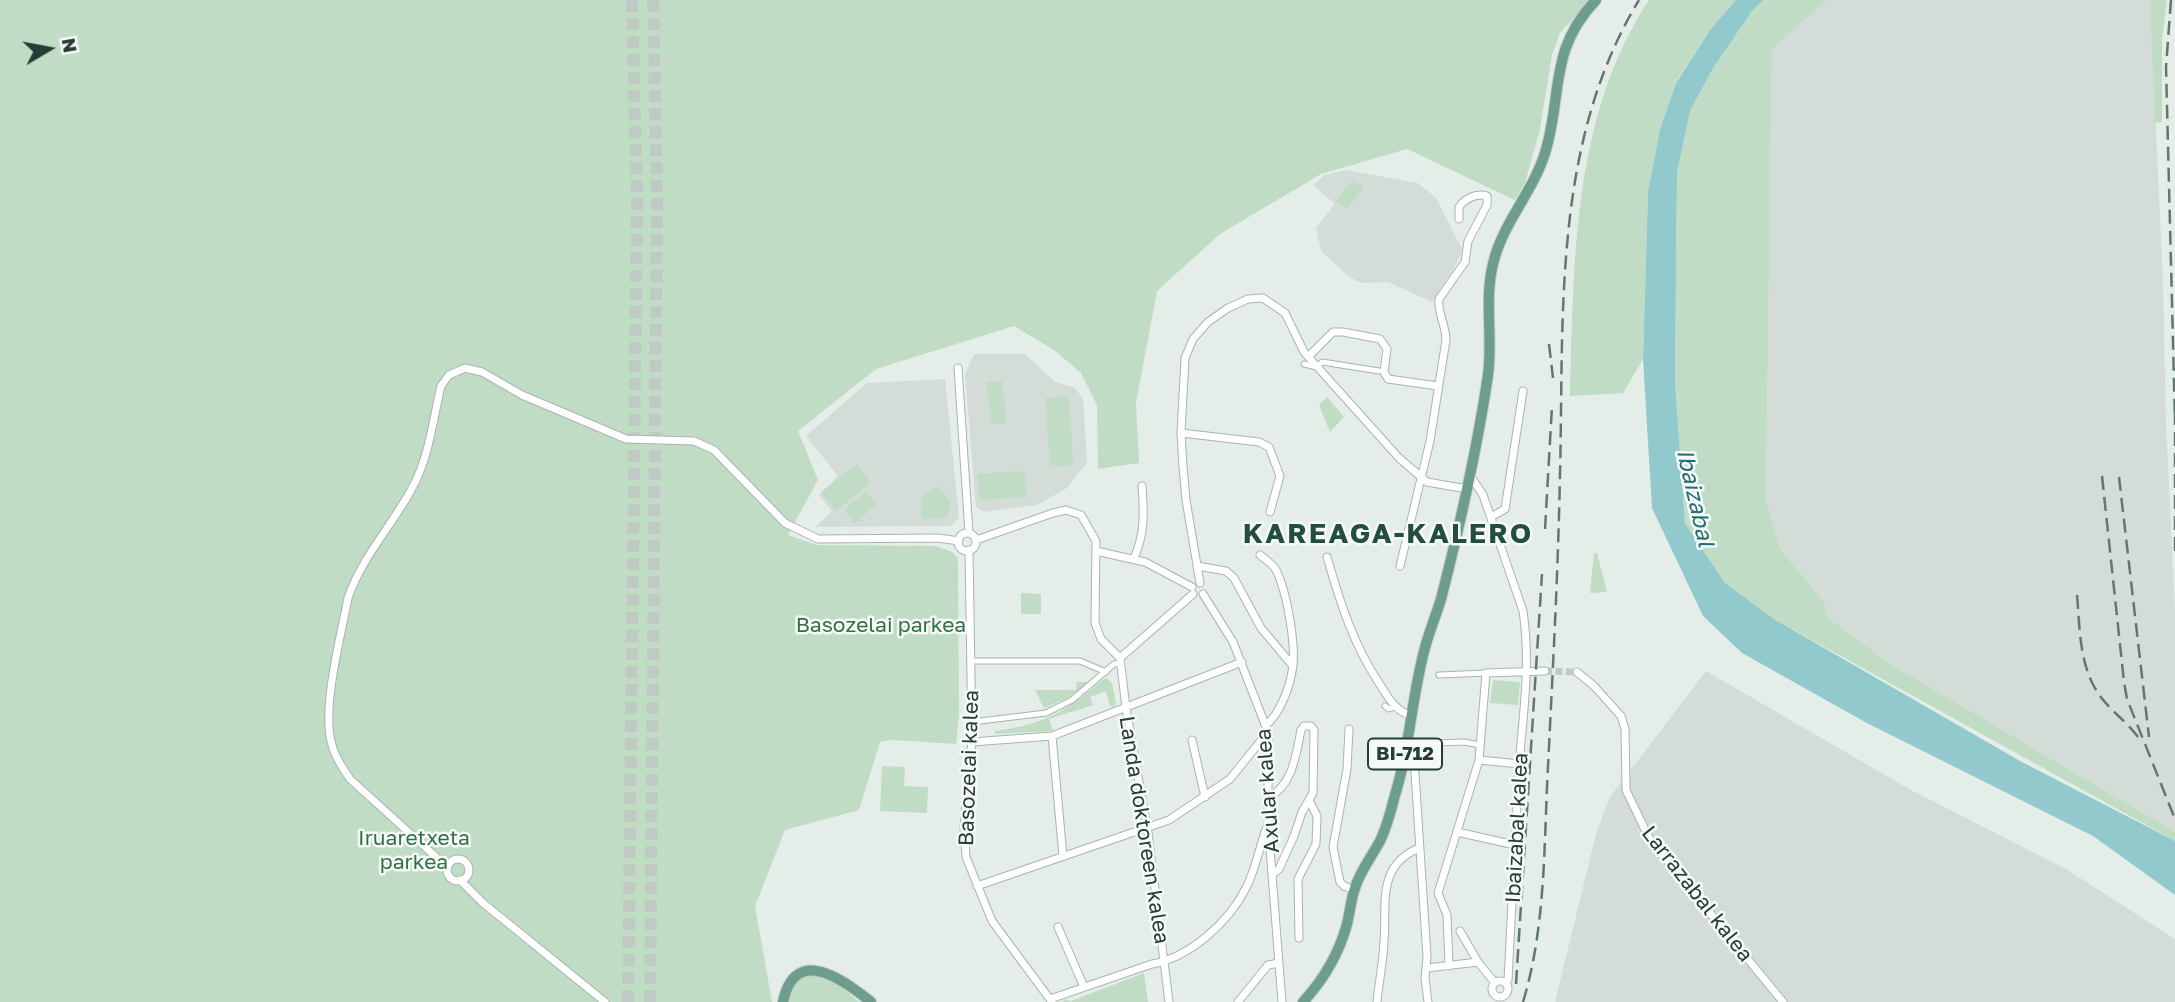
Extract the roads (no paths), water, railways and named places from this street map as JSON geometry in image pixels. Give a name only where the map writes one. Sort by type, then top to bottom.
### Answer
[{"type":"main road","name":"BI-712","points":[[1303,1002],[1322,980],[1337,952],[1354,890],[1386,825],[1407,748],[1422,659],[1439,605],[1470,475],[1488,372],[1491,332],[1489,294],[1493,261],[1532,187],[1545,153],[1565,45],[1577,23],[1595,0]]},
{"type":"main road","points":[[783,1002],[786,988],[801,974],[811,971],[834,976],[871,1002]]},
{"type":"street","points":[[1400,566],[1430,441],[1446,340],[1446,327],[1438,306],[1439,299],[1465,262],[1468,241],[1487,205],[1487,196],[1465,200],[1459,207],[1460,219]]},
{"type":"street","name":"Axular kalea","points":[[1282,1002],[1268,823],[1267,728],[1233,642],[1203,594],[1204,587],[1195,588],[1197,566],[1186,500],[1181,433],[1185,359],[1192,339],[1228,307],[1248,299],[1263,298],[1285,313],[1306,360],[1317,367],[1399,458],[1420,476]]},
{"type":"street","points":[[1306,360],[1333,332],[1380,339],[1387,349],[1384,372],[1388,379],[1438,386]]},
{"type":"street","points":[[1317,367],[1322,362],[1380,371]]},
{"type":"street","points":[[604,1002],[483,903],[460,880],[450,878],[447,867],[350,779],[331,745],[328,723],[347,605],[355,578],[412,489],[422,466],[442,386],[449,375],[465,368],[482,372],[522,395],[626,439],[694,441],[702,444],[714,450],[785,523],[818,539],[938,538],[959,541]]},
{"type":"street","points":[[958,368],[969,533],[976,540]]},
{"type":"street","points":[[1491,517],[1505,509],[1523,391]]},
{"type":"street","points":[[1181,433],[1259,442],[1269,447],[1280,476],[1270,512]]},
{"type":"street","name":"Ibaizabal kalea","points":[[1470,475],[1483,495],[1523,611],[1528,671],[1506,984]]},
{"type":"street","points":[[1420,476],[1427,482],[1467,489]]},
{"type":"street","points":[[1133,558],[1141,543],[1144,519],[1142,486]]},
{"type":"street","points":[[976,540],[1053,513],[1066,510],[1081,515],[1096,541],[1094,613],[1097,633],[1121,660]]},
{"type":"street","points":[[969,533],[961,536],[959,541],[962,548],[974,548],[976,540]]},
{"type":"street","name":"Basozelai kalea","points":[[969,550],[972,742],[964,826],[966,857],[992,921],[1051,1000]]},
{"type":"street","points":[[972,722],[1046,713],[1072,700],[1121,660],[1195,588],[1133,558],[1096,551]]},
{"type":"street","points":[[977,886],[1169,820],[1230,779],[1274,718],[1289,685],[1293,665],[1283,593],[1276,570],[1260,555]]},
{"type":"street","points":[[1327,557],[1353,639],[1363,659],[1395,706],[1403,713],[1413,716]]},
{"type":"street","points":[[1197,566],[1226,571],[1234,578],[1261,628],[1293,665]]},
{"type":"street","name":"Landa doktoreen kalea","points":[[1121,660],[1126,708],[1147,828],[1169,1002]]},
{"type":"street","points":[[972,661],[1080,661],[1105,672]]},
{"type":"street","points":[[972,742],[1052,736],[1242,662]]},
{"type":"street","points":[[1439,675],[1545,671]]},
{"type":"street","name":"Larrazabal kalea","points":[[1577,671],[1621,716],[1625,729],[1626,790],[1650,839],[1783,1002]]},
{"type":"street","points":[[1449,966],[1447,915],[1438,893],[1479,760],[1486,673]]},
{"type":"street","points":[[1385,706],[1389,709],[1395,706]]},
{"type":"street","points":[[1268,798],[1276,793],[1289,776],[1301,730],[1308,726],[1314,730],[1313,793],[1302,812],[1279,869],[1273,874]]},
{"type":"street","points":[[1349,729],[1347,769],[1333,847],[1340,882],[1354,890]]},
{"type":"street","points":[[1052,736],[1063,856]]},
{"type":"street","points":[[1192,740],[1205,797]]},
{"type":"street","points":[[1437,743],[1464,742],[1480,745]]},
{"type":"street","points":[[1407,748],[1414,758],[1427,1002]]},
{"type":"street","points":[[1479,760],[1520,764]]},
{"type":"street","points":[[1299,938],[1298,880],[1316,844],[1317,816],[1310,802]]},
{"type":"street","points":[[1051,1000],[1164,962],[1186,950],[1214,929],[1237,902],[1251,876],[1268,823]]},
{"type":"street","points":[[1457,832],[1515,845]]},
{"type":"street","points":[[1377,1002],[1384,945],[1387,880],[1406,853],[1419,848]]},
{"type":"street","points":[[447,867],[454,860],[464,861],[469,870],[466,877],[460,880]]},
{"type":"street","points":[[1058,927],[1084,987]]},
{"type":"street","points":[[1460,930],[1478,962],[1494,983]]},
{"type":"street","points":[[1427,968],[1478,962]]},
{"type":"street","points":[[1238,1002],[1268,965],[1279,963]]},
{"type":"street","points":[[1499,981],[1506,984],[1507,993],[1498,999],[1492,990],[1494,983],[1499,981]]},
{"type":"water","points":[[1736,0],[1763,0],[1752,11],[1713,68],[1690,111],[1677,173],[1675,383],[1685,523],[1725,583],[1774,619],[2020,761],[2175,841],[2175,895],[2093,836],[1865,722],[1742,653],[1703,616],[1652,508],[1643,359],[1648,192],[1660,129],[1676,83],[1710,30]]},
{"type":"tunnel","points":[[628,1002],[637,199],[632,0]]},
{"type":"tunnel","points":[[650,1002],[657,201],[653,0]]},
{"type":"tunnel","points":[[1545,671],[1577,672]]},
{"type":"railway","points":[[1523,1002],[1535,949],[1544,868],[1558,553],[1562,352],[1568,231],[1577,171],[1591,112],[1611,55],[1639,0]]},
{"type":"railway","points":[[2171,0],[2166,67],[2175,421]]},
{"type":"railway","points":[[1549,344],[1553,378]]},
{"type":"railway","points":[[1545,529],[1552,406]]},
{"type":"railway","points":[[2175,411],[2175,555]]},
{"type":"railway","points":[[2102,476],[2127,699],[2175,819]]},
{"type":"railway","points":[[2119,477],[2149,737]]},
{"type":"railway","points":[[1516,984],[1542,574]]},
{"type":"railway","points":[[2077,595],[2084,660],[2093,685],[2104,701],[2138,737]]},
{"type":"district","name":"KAREAGA-KALERO","points":[[1388,534]]},
{"type":"water label","name":"Ibaizabal","points":[[1695,498]]},
{"type":"park label","name":"Basozelai parkea","points":[[881,625]]},
{"type":"park label","name":"Iruaretxeta parkea","points":[[414,850]]}]
